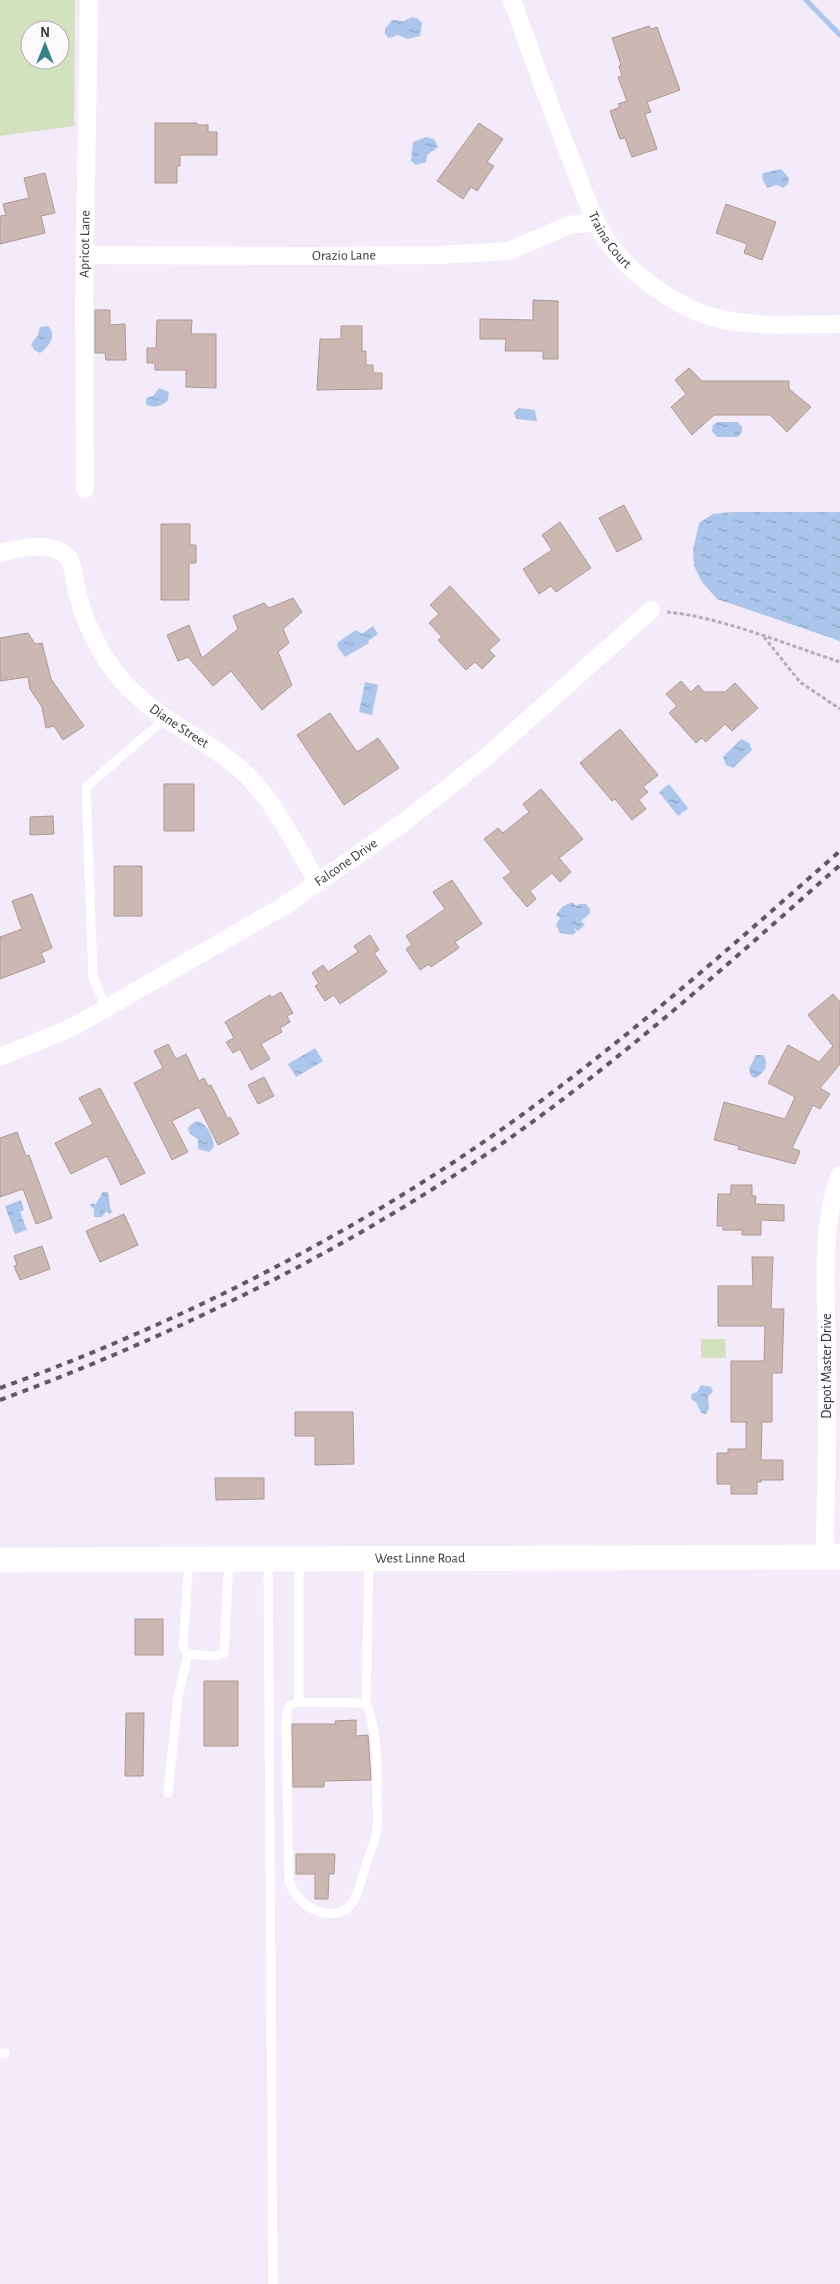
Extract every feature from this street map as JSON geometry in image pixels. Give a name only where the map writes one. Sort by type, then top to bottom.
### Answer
[{"type":"street","name":"Apricot Lane","points":[[85,489],[85,255],[90,0]]},
{"type":"street","name":"Traina Court","points":[[512,0],[552,110],[596,222],[610,246],[626,264],[656,288],[691,309],[731,322],[840,324]]},
{"type":"street","name":"Orazio Lane","points":[[85,255],[307,256],[509,251],[569,225],[596,222]]},
{"type":"street","name":"Diane Street","points":[[0,553],[40,546],[58,550],[68,556],[72,566],[80,607],[94,642],[116,674],[144,701],[239,768],[265,797],[317,882]]},
{"type":"street","name":"Falcone Drive","points":[[0,1057],[73,1027],[284,906],[403,823],[484,759],[651,610]]},
{"type":"street","name":"Depot Master Drive","points":[[834,1557],[824,1542],[834,1400],[827,1234],[835,1188],[840,1175]]},
{"type":"street","name":"West Linne Road","points":[[0,1560],[834,1557]]},
{"type":"lane","points":[[106,1008],[93,977],[86,787],[167,717]]},
{"type":"lane","points":[[268,1558],[273,2284]]},
{"type":"lane","points":[[299,1558],[299,1702]]},
{"type":"lane","points":[[366,1703],[299,1702],[290,1705],[287,1711],[289,1882],[297,1897],[314,1910],[326,1913],[340,1912],[350,1908],[356,1896],[376,1835],[377,1754],[372,1722],[366,1703],[369,1558]]},
{"type":"lane","points":[[188,1654],[213,1656],[224,1653],[229,1559]]},
{"type":"lane","points":[[168,1793],[178,1697],[188,1654],[183,1647],[189,1560]]},
{"type":"path","points":[[651,610],[683,613],[840,662]]},
{"type":"path","points":[[763,637],[800,682],[840,709]]},
{"type":"green space","points":[[0,0],[75,0],[74,126],[0,136]]},
{"type":"green space","points":[[701,1339],[725,1339],[726,1358],[701,1358]]},
{"type":"water","points":[[412,17],[422,23],[420,36],[408,39],[398,35],[389,38],[385,34],[385,29],[392,20],[404,21]]},
{"type":"water","points":[[426,137],[434,139],[438,147],[427,155],[426,162],[416,165],[411,161],[413,142]]},
{"type":"water","points":[[781,169],[789,178],[788,184],[783,188],[777,185],[767,188],[762,178],[763,173]]},
{"type":"water","points":[[48,326],[52,333],[51,341],[40,353],[34,350],[31,344],[38,335],[40,327]]},
{"type":"water","points":[[159,388],[169,392],[168,400],[158,406],[146,404],[146,398],[153,396]]},
{"type":"water","points":[[519,408],[535,410],[537,421],[516,419],[514,412]]},
{"type":"water","points":[[717,422],[738,422],[742,427],[742,432],[738,437],[717,437],[712,431],[713,425]]},
{"type":"water","points":[[732,512],[840,512],[840,641],[717,599],[702,582],[694,566],[693,550],[699,523],[713,514]]},
{"type":"water","points":[[373,626],[378,634],[368,641],[369,643],[345,657],[337,646],[338,642],[356,630],[362,634]]},
{"type":"water","points":[[365,682],[378,685],[372,715],[359,712]]},
{"type":"water","points":[[741,739],[749,743],[752,750],[733,768],[726,765],[723,757]]},
{"type":"water","points":[[669,784],[688,808],[678,816],[659,792]]},
{"type":"water","points":[[572,902],[576,906],[586,904],[590,909],[590,913],[581,921],[585,925],[578,931],[574,928],[576,932],[572,935],[560,933],[556,925],[560,918],[556,915],[562,907]]},
{"type":"water","points":[[315,1048],[323,1061],[296,1077],[288,1064]]},
{"type":"water","points":[[756,1055],[763,1055],[766,1065],[761,1074],[755,1078],[751,1076],[749,1069]]},
{"type":"water","points":[[197,1121],[207,1128],[211,1135],[214,1147],[209,1152],[198,1149],[198,1139],[190,1134],[188,1129],[190,1125]]},
{"type":"water","points":[[103,1192],[108,1192],[112,1212],[110,1214],[106,1211],[102,1217],[94,1217],[94,1209],[90,1205],[93,1203],[95,1205]]},
{"type":"water","points":[[21,1200],[24,1210],[20,1212],[27,1230],[15,1234],[5,1206]]},
{"type":"water","points":[[701,1385],[711,1387],[713,1392],[708,1396],[709,1408],[706,1414],[701,1413],[696,1402],[691,1399],[692,1394],[697,1392]]},
{"type":"building","points":[[649,26],[651,29],[657,27],[680,90],[647,102],[651,112],[645,114],[657,149],[632,157],[625,138],[620,139],[610,111],[620,107],[618,104],[627,101],[618,77],[622,76],[619,66],[621,65],[612,38]]},
{"type":"building","points":[[155,123],[197,123],[197,125],[208,125],[208,132],[217,132],[217,155],[180,155],[180,166],[177,166],[177,183],[155,183]]},
{"type":"building","points":[[479,123],[503,139],[487,162],[494,166],[477,191],[471,187],[463,199],[437,181]]},
{"type":"building","points":[[45,173],[55,213],[41,216],[45,233],[0,244],[0,216],[6,215],[3,204],[29,198],[24,178]]},
{"type":"building","points":[[726,204],[776,222],[762,260],[744,253],[747,244],[716,233]]},
{"type":"building","points":[[533,300],[558,301],[558,359],[543,359],[543,351],[505,351],[506,339],[480,339],[480,319],[533,320]]},
{"type":"building","points":[[95,310],[110,310],[110,325],[125,324],[126,360],[106,360],[105,353],[95,353]]},
{"type":"building","points":[[157,320],[192,320],[191,334],[216,334],[216,388],[186,387],[186,370],[155,370],[155,363],[147,363],[147,348],[156,348]]},
{"type":"building","points":[[341,326],[362,326],[362,351],[366,351],[366,365],[373,365],[373,373],[382,373],[382,389],[317,390],[320,339],[341,339]]},
{"type":"building","points":[[689,368],[702,381],[789,381],[789,389],[811,407],[787,432],[770,415],[714,415],[692,435],[671,407],[686,394],[675,380]]},
{"type":"building","points":[[624,505],[642,539],[617,552],[599,518]]},
{"type":"building","points":[[560,522],[591,568],[556,592],[551,586],[539,594],[523,569],[552,550],[542,535]]},
{"type":"building","points":[[161,524],[190,524],[190,545],[196,545],[196,563],[189,563],[189,600],[161,600]]},
{"type":"building","points":[[450,586],[500,640],[489,650],[495,656],[482,669],[475,662],[466,670],[438,640],[442,637],[429,623],[439,614],[430,605]]},
{"type":"building","points":[[293,598],[302,612],[283,629],[289,643],[278,652],[292,685],[262,710],[231,671],[213,686],[188,657],[178,661],[167,635],[189,625],[202,658],[238,629],[233,616],[264,603],[269,608]]},
{"type":"building","points":[[28,633],[35,644],[42,643],[51,679],[84,726],[63,740],[54,726],[46,728],[42,707],[30,689],[28,677],[0,681],[0,638]]},
{"type":"building","points":[[681,681],[691,692],[698,685],[704,692],[725,692],[735,683],[758,708],[732,731],[725,724],[706,742],[702,738],[696,743],[669,713],[677,706],[666,694]]},
{"type":"building","points":[[330,713],[357,752],[378,738],[399,768],[344,805],[297,735]]},
{"type":"building","points":[[620,729],[658,775],[643,787],[648,792],[639,800],[646,809],[632,820],[615,799],[612,801],[580,763]]},
{"type":"building","points":[[164,784],[194,784],[194,831],[164,831]]},
{"type":"building","points":[[541,789],[583,839],[559,858],[571,872],[560,882],[552,873],[530,891],[536,899],[527,907],[503,878],[511,872],[484,839],[498,828],[503,833],[529,812],[523,804]]},
{"type":"building","points":[[53,816],[54,834],[30,835],[30,817]]},
{"type":"building","points":[[114,866],[142,866],[142,916],[114,916]]},
{"type":"building","points":[[452,880],[482,924],[455,942],[459,948],[431,967],[429,964],[420,970],[406,949],[412,945],[406,936],[445,909],[433,892]]},
{"type":"building","points":[[32,894],[52,948],[41,953],[45,962],[0,979],[0,937],[22,929],[12,901]]},
{"type":"building","points":[[370,935],[379,950],[374,953],[387,972],[340,1004],[334,995],[325,1001],[315,986],[319,984],[312,973],[323,965],[328,972],[358,952],[354,946]]},
{"type":"building","points":[[281,992],[293,1013],[287,1016],[290,1022],[280,1028],[282,1032],[261,1044],[270,1059],[251,1070],[240,1049],[233,1053],[226,1042],[234,1038],[225,1022],[270,995],[271,998]]},
{"type":"building","points":[[833,994],[840,1002],[840,1064],[820,1088],[830,1094],[820,1109],[813,1105],[792,1148],[800,1151],[795,1164],[738,1149],[739,1146],[714,1140],[724,1102],[785,1119],[795,1097],[768,1083],[788,1045],[819,1062],[833,1046],[808,1015]]},
{"type":"building","points":[[168,1044],[176,1059],[186,1054],[199,1081],[204,1078],[208,1086],[211,1085],[228,1119],[230,1117],[239,1134],[218,1145],[199,1107],[172,1121],[188,1152],[172,1160],[134,1083],[163,1068],[154,1051]]},
{"type":"building","points":[[264,1077],[274,1096],[258,1104],[248,1085]]},
{"type":"building","points":[[100,1088],[145,1173],[121,1185],[107,1156],[71,1174],[55,1143],[93,1124],[79,1098]]},
{"type":"building","points":[[17,1132],[26,1156],[29,1155],[52,1218],[36,1224],[23,1189],[0,1197],[0,1138]]},
{"type":"building","points":[[731,1185],[752,1185],[752,1196],[756,1196],[755,1204],[784,1205],[784,1221],[761,1220],[761,1235],[742,1235],[742,1230],[723,1230],[723,1226],[717,1226],[718,1194],[731,1194]]},
{"type":"building","points":[[124,1214],[138,1245],[100,1262],[86,1231]]},
{"type":"building","points":[[42,1246],[50,1269],[20,1280],[14,1266],[17,1265],[14,1256]]},
{"type":"building","points":[[752,1257],[773,1257],[771,1309],[784,1309],[782,1373],[772,1373],[772,1422],[762,1422],[761,1460],[783,1460],[783,1480],[761,1480],[761,1482],[757,1482],[757,1494],[731,1494],[731,1484],[717,1484],[717,1453],[728,1453],[728,1449],[746,1449],[746,1422],[731,1422],[731,1361],[764,1361],[765,1326],[718,1326],[718,1286],[753,1286]]},
{"type":"building","points":[[295,1412],[353,1412],[354,1464],[315,1465],[315,1436],[295,1436]]},
{"type":"building","points":[[215,1478],[264,1478],[264,1499],[216,1500]]},
{"type":"building","points":[[135,1619],[163,1619],[163,1655],[135,1655]]},
{"type":"building","points":[[204,1681],[238,1681],[238,1746],[204,1746]]},
{"type":"building","points":[[126,1713],[144,1713],[143,1776],[125,1776]]},
{"type":"building","points":[[356,1720],[356,1736],[368,1735],[371,1780],[324,1781],[324,1787],[293,1787],[292,1724],[336,1724],[335,1721]]},
{"type":"building","points":[[296,1854],[335,1854],[334,1874],[329,1874],[328,1899],[315,1899],[315,1874],[296,1874]]},
{"type":"waterway","points":[[806,0],[840,35]]},
{"type":"railway","points":[[0,1388],[132,1336],[262,1274],[386,1205],[446,1167],[505,1127],[592,1062],[718,958],[840,851]]},
{"type":"railway","points":[[0,1400],[133,1347],[199,1317],[327,1251],[389,1216],[450,1178],[553,1107],[637,1041],[719,972],[840,865]]}]
